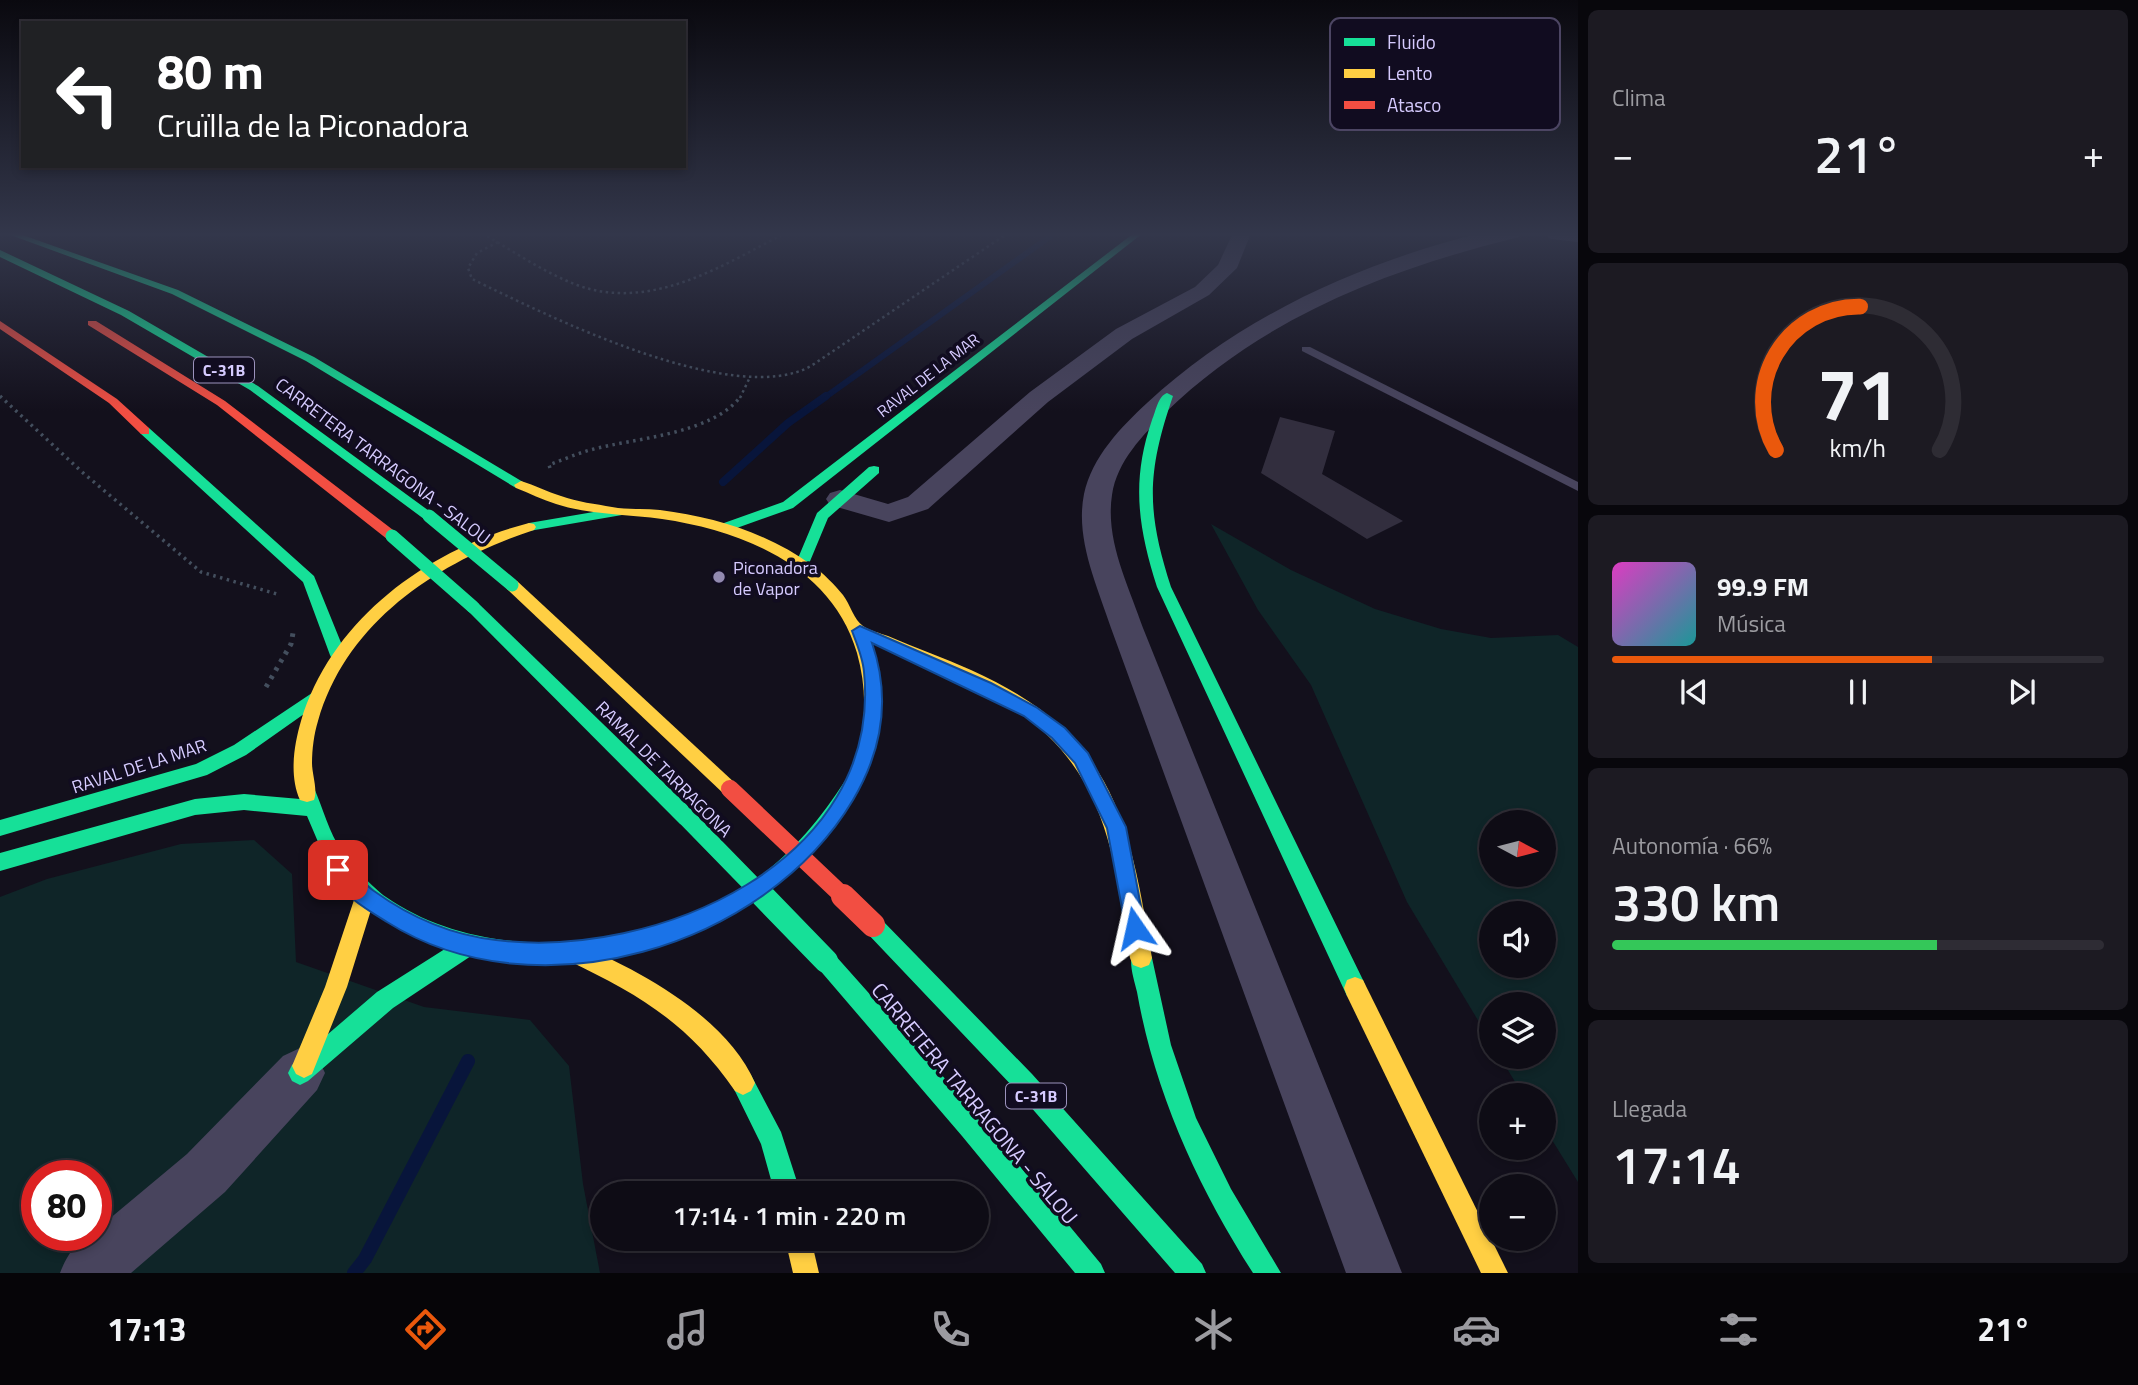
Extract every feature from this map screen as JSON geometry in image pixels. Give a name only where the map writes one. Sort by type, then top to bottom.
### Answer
[{"type":"main road","name":"CARRETERA TARRAGONA - SALOU","points":[[82,292],[125,313],[254,388],[429,516],[512,585],[730,789]]},
{"type":"main road","points":[[176,292],[310,359],[526,488],[560,501],[617,512],[674,515],[729,526],[768,542],[803,564],[830,587],[860,631],[873,669],[875,689],[872,732],[857,777],[845,800],[812,844],[765,884],[709,917],[643,941],[574,953],[520,953],[468,946],[412,926],[365,897],[331,860],[318,839],[306,807],[302,751],[316,697],[338,655],[368,619],[402,588],[463,552],[527,527],[572,517],[617,512]]},
{"type":"main road","name":"RAVAL DE LA MAR","points":[[729,526],[758,519],[788,505],[1062,292]]},
{"type":"main road","name":"RAMAL DE TARRAGONA","points":[[81,317],[221,403],[392,536],[473,607],[687,818],[826,961]]},
{"type":"main road","points":[[0,324],[113,401],[309,580],[338,655]]},
{"type":"main road","points":[[1167,396],[1150,439],[1142,496],[1143,525],[1164,587],[1423,1130],[1495,1273]]},
{"type":"main road","points":[[803,564],[822,516],[891,456]]},
{"type":"main road","points":[[860,631],[1030,711],[1059,733],[1081,758],[1116,827],[1159,1050],[1187,1129],[1223,1203],[1268,1273]]},
{"type":"main road","name":"RAVAL DE LA MAR","points":[[0,828],[201,770],[240,750],[316,697]]},
{"type":"main road","name":"RAMAL DE TARRAGONA","points":[[730,789],[873,925],[1024,1082],[1193,1273]]},
{"type":"main road","points":[[0,862],[195,807],[244,802],[306,807]]},
{"type":"main road","points":[[300,1073],[336,987],[365,897]]},
{"type":"main road","points":[[300,1073],[385,1000],[468,946]]},
{"type":"main road","points":[[574,953],[632,980],[677,1007],[732,1062],[758,1104],[785,1181]]},
{"type":"main road","name":"CARRETERA TARRAGONA - SALOU","points":[[826,961],[971,1127],[1092,1273]]},
{"type":"main road","points":[[792,1251],[795,1273]]},
{"type":"main road","points":[[801,1251],[806,1273]]},
{"type":"street","points":[[840,499],[889,513],[918,503],[1060,381],[1124,334],[1199,292]]},
{"type":"street","points":[[1326,292],[1236,343],[1167,396],[1131,433],[1105,472],[1096,510],[1098,531],[1127,628],[1374,1273]]},
{"type":"street","points":[[88,1273],[206,1173],[300,1073]]},
{"type":"lane","points":[[1306,349],[1578,487]]},
{"type":"path","points":[[499,292],[560,323],[633,349],[750,377],[799,372],[921,292]]},
{"type":"path","points":[[624,292],[649,292]]},
{"type":"path","points":[[549,465],[589,450],[676,432],[715,416],[739,399],[750,377]]},
{"type":"path","points":[[0,396],[38,428],[82,472],[201,572],[257,590],[319,603]]},
{"type":"green space","points":[[1211,524],[1291,570],[1375,609],[1441,629],[1491,638],[1558,635],[1578,647],[1578,1182],[1556,1146],[1556,1083],[1516,1083],[1507,1069],[1556,1069],[1556,992],[1479,992],[1479,1022],[1407,902],[1311,685],[1258,610]]},
{"type":"green space","points":[[254,840],[292,874],[296,962],[424,1007],[530,1020],[569,1066],[590,1221],[590,1251],[596,1251],[600,1273],[0,1273],[0,897],[47,879],[181,844]]},
{"type":"building","points":[[1280,417],[1335,431],[1322,474],[1403,521],[1367,539],[1261,473]]},
{"type":"waterway","points":[[824,398],[972,292]]},
{"type":"waterway","points":[[723,482],[788,423],[826,396]]},
{"type":"waterway","points":[[354,1273],[365,1259],[468,1061]]},
{"type":"traffic: fast","points":[[82,292],[125,313],[254,388],[429,516]]},
{"type":"traffic: fast","points":[[176,292],[310,359],[521,485]]},
{"type":"traffic: fast","points":[[729,526],[788,505],[1062,292]]},
{"type":"traffic: fast","points":[[1167,396],[1150,448],[1144,491],[1145,512],[1155,559],[1164,587],[1355,988]]},
{"type":"traffic: fast","points":[[145,431],[309,580],[338,655]]},
{"type":"traffic: fast","points":[[803,563],[822,516],[874,470]]},
{"type":"traffic: fast","points":[[529,527],[617,512]]},
{"type":"traffic: fast","points":[[429,516],[512,585]]},
{"type":"traffic: fast","points":[[392,536],[473,607]]},
{"type":"traffic: fast","points":[[473,607],[687,818]]},
{"type":"traffic: fast","points":[[0,828],[201,770],[240,750],[315,697]]},
{"type":"traffic: fast","points":[[307,794],[334,857],[378,903],[433,934],[498,950],[566,953],[634,943],[698,923],[754,892],[800,855],[835,812],[856,778]]},
{"type":"traffic: fast","points":[[0,862],[195,807],[244,802],[306,808]]},
{"type":"traffic: fast","points":[[687,818],[826,961]]},
{"type":"traffic: fast","points":[[873,925],[1024,1082],[1193,1273]]},
{"type":"traffic: fast","points":[[300,1073],[385,1000],[468,946]]},
{"type":"traffic: fast","points":[[1141,958],[1160,1045],[1186,1123],[1222,1198],[1268,1273]]},
{"type":"traffic: fast","points":[[826,961],[971,1127],[1092,1273]]},
{"type":"traffic: fast","points":[[743,1083],[772,1141],[784,1181]]},
{"type":"traffic: slow","points":[[521,485],[560,501],[617,512]]},
{"type":"traffic: slow","points":[[617,512],[658,514],[739,532],[777,548],[810,571],[838,599],[859,633],[873,688],[869,741],[856,778]]},
{"type":"traffic: slow","points":[[307,794],[303,760],[308,727],[330,672],[350,642],[400,591],[430,570],[495,538],[529,527]]},
{"type":"traffic: slow","points":[[512,585],[730,789]]},
{"type":"traffic: slow","points":[[860,631],[964,674],[1014,699],[1058,732],[1078,755],[1095,781],[1118,838],[1141,958]]},
{"type":"traffic: slow","points":[[304,1066],[336,987],[365,897]]},
{"type":"traffic: slow","points":[[574,953],[648,990],[669,1004],[708,1038],[743,1083]]},
{"type":"traffic: slow","points":[[1355,988],[1495,1273]]},
{"type":"traffic: slow","points":[[801,1251],[806,1273]]},
{"type":"traffic: jam","points":[[92,323],[221,403],[392,536]]},
{"type":"traffic: jam","points":[[0,324],[113,401],[145,431]]},
{"type":"traffic: jam","points":[[730,789],[873,925]]},
{"type":"place","name":"Piconadora de Vapor","points":[[719,577]]},
{"type":"route","points":[[338,870],[365,897],[412,926],[438,937],[494,951],[547,954],[609,949],[677,931],[709,917],[738,902],[790,864],[812,844],[845,800],[866,754],[875,710],[873,669],[860,631],[1030,711],[1059,733],[1081,758],[1116,827],[1135,928]]}]
